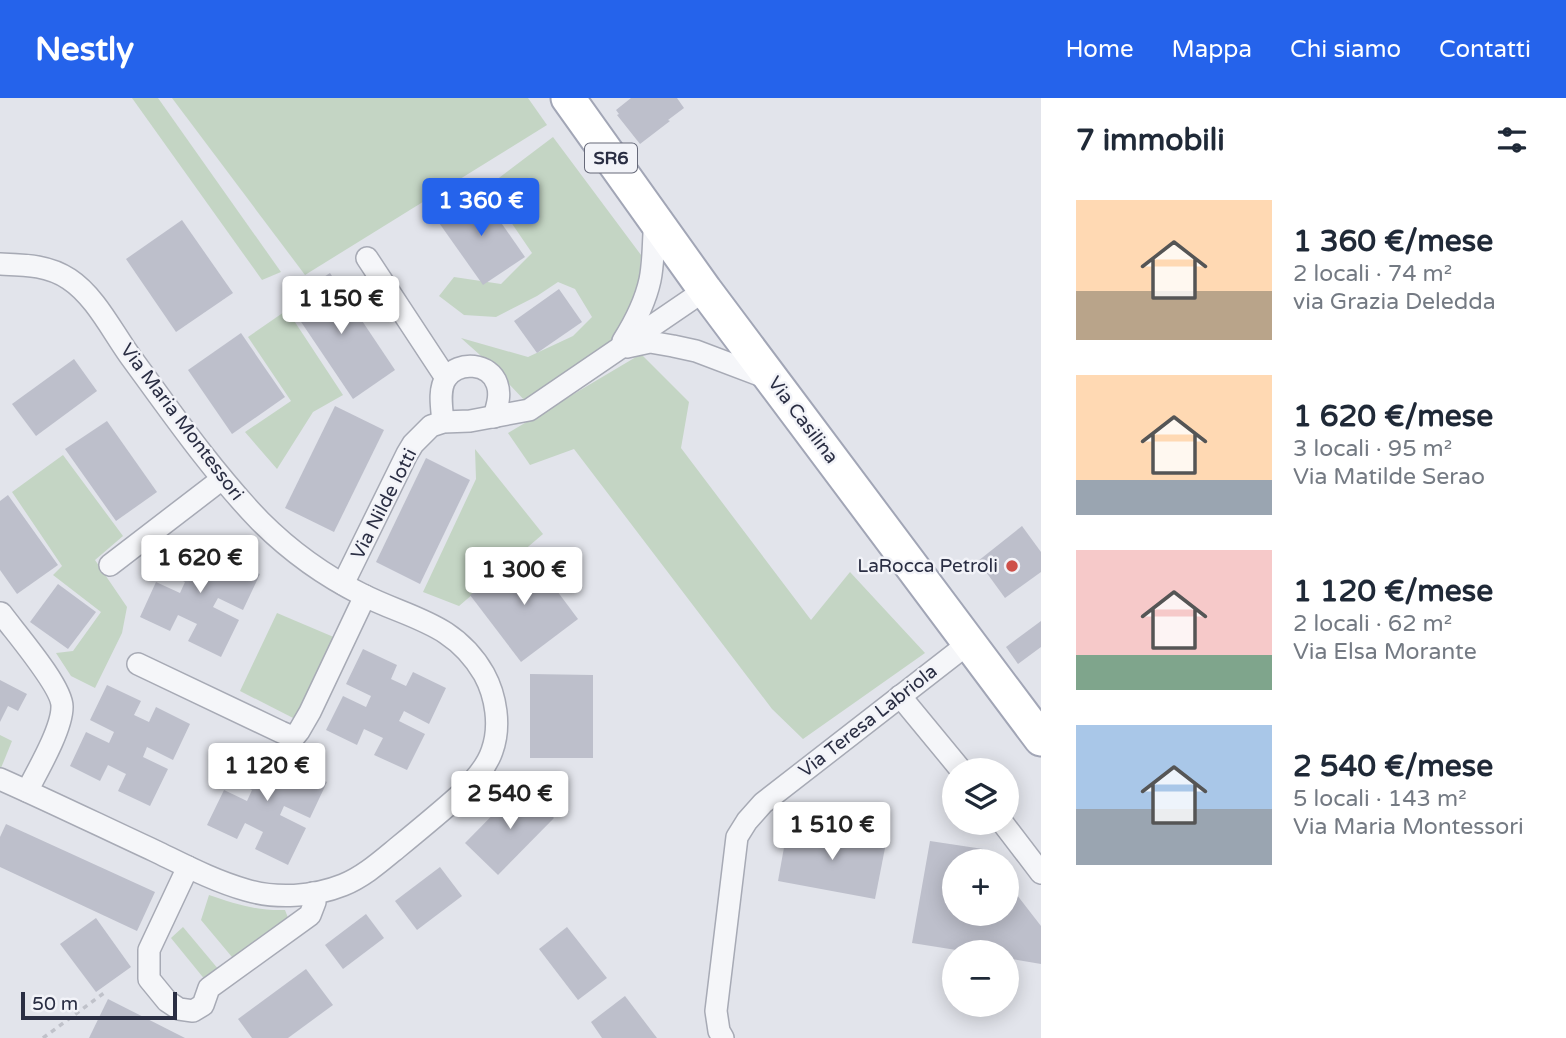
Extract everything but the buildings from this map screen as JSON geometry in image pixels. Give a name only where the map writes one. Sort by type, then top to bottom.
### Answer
[{"type":"main road","name":"Via Casilina","points":[[568,98],[705,290],[1041,739]]},
{"type":"street","points":[[618,349],[635,322],[650,279],[655,219]]},
{"type":"street","points":[[367,258],[446,378]]},
{"type":"street","name":"Via Maria Montessori","points":[[0,264],[33,265],[52,270],[73,281],[85,292],[222,479],[279,540],[312,566],[343,584],[431,624],[463,645],[485,676],[493,695],[496,714],[493,750],[470,785],[435,818],[360,877],[344,885],[313,893],[289,895],[246,890],[188,867],[0,779]]},
{"type":"street","points":[[494,417],[499,396],[497,382],[487,370],[472,365],[458,368],[446,378],[441,392],[443,422],[470,421],[494,417],[529,410],[705,290]]},
{"type":"street","points":[[618,349],[650,342],[673,346],[696,351],[773,380]]},
{"type":"street","name":"Via Nilde Iotti","points":[[343,584],[413,443],[431,426],[443,422]]},
{"type":"street","points":[[110,565],[222,479]]},
{"type":"street","points":[[138,664],[281,732],[295,736],[310,712],[365,596]]},
{"type":"street","points":[[1,613],[52,680],[63,704],[60,723],[27,791]]},
{"type":"street","name":"Via Teresa Labriola","points":[[723,1038],[719,1031],[716,1010],[737,837],[763,803],[969,643]]},
{"type":"street","points":[[900,696],[951,758]]},
{"type":"street","points":[[1012,835],[1041,873]]},
{"type":"street","points":[[188,867],[149,950],[149,979],[167,1001],[179,1009],[192,1011],[203,1004],[209,988],[310,915],[315,902],[313,893]]},
{"type":"path","points":[[43,1038],[104,993]]},
{"type":"green space","points":[[132,98],[158,98],[281,272],[262,280]]},
{"type":"green space","points":[[172,98],[528,98],[547,125],[305,275]]},
{"type":"green space","points":[[553,137],[641,255],[639,286],[621,327],[598,358],[528,404],[461,338],[528,357],[573,336],[592,317],[575,289],[558,282],[496,317],[464,315],[439,296],[454,277],[501,284],[532,253],[487,187]]},
{"type":"green space","points":[[287,310],[343,395],[313,412],[277,469],[245,432],[291,401],[248,337]]},
{"type":"green space","points":[[641,354],[689,402],[681,448],[811,620],[850,572],[925,653],[803,739],[772,709],[574,449],[530,465],[508,433]]},
{"type":"green space","points":[[475,449],[543,534],[459,606],[423,592],[476,479]]},
{"type":"green space","points":[[63,455],[123,536],[95,560],[127,607],[122,633],[95,688],[71,676],[56,653],[73,651],[101,612],[53,575],[62,566],[12,492]]},
{"type":"green space","points":[[277,613],[336,638],[297,720],[240,691]]},
{"type":"green space","points":[[0,735],[12,741],[1,768],[0,767]]},
{"type":"green space","points":[[209,895],[246,906],[285,910],[290,923],[237,963],[201,920]]},
{"type":"green space","points":[[183,927],[219,970],[206,981],[171,938]]},
{"type":"place","name":"LaRocca Petroli","points":[[1012,566]]}]
